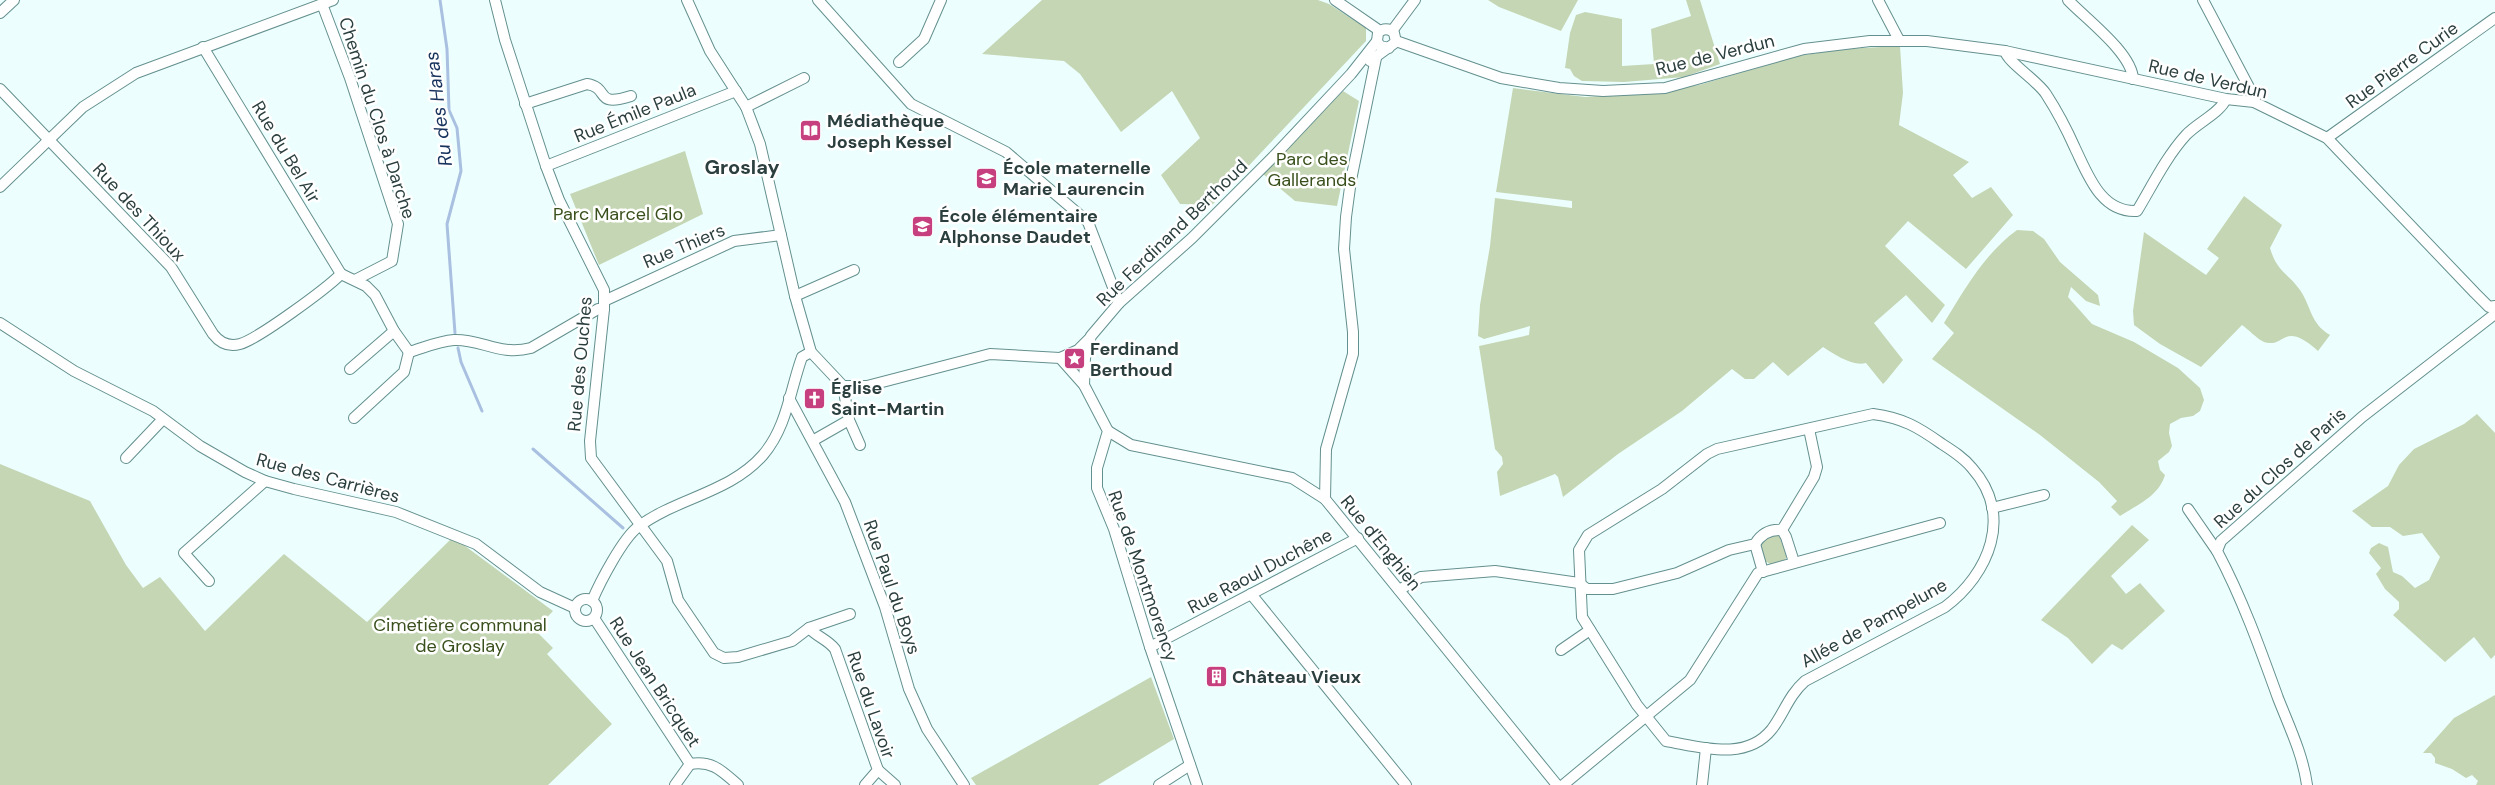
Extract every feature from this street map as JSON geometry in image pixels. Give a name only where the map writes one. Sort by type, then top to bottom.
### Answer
[{"type":"street","points":[[0,13],[14,0]]},
{"type":"street","points":[[0,186],[83,107],[136,73],[318,3],[333,0]]},
{"type":"street","name":"Rue des Ouches","points":[[495,0],[505,40],[546,166],[559,200],[604,290],[590,451],[597,468],[639,526]]},
{"type":"street","points":[[687,0],[710,51],[746,107],[760,144],[795,296],[811,352],[843,386],[849,420],[860,445]]},
{"type":"street","points":[[818,0],[911,104],[1006,152],[1088,222],[1119,303]]},
{"type":"street","points":[[899,62],[924,39],[941,0]]},
{"type":"street","points":[[1335,0],[1379,36],[1380,46],[1392,40],[1386,29],[1379,36]]},
{"type":"street","name":"Rue Ferdinand Berthoud","points":[[1351,74],[1376,58],[1392,40],[1415,0]]},
{"type":"street","points":[[1878,0],[1899,40]]},
{"type":"street","points":[[2068,0],[2124,56],[2132,68],[2133,78]]},
{"type":"street","points":[[2203,0],[2251,91],[2254,102]]},
{"type":"street","name":"Chemin du Clos à Darche","points":[[318,3],[350,78],[398,224],[392,261],[355,280]]},
{"type":"street","name":"Rue Pierre Curie","points":[[2327,138],[2495,18]]},
{"type":"street","name":"Rue Ferdinand Berthoud","points":[[1084,385],[1085,358],[1091,336],[1119,303],[1198,231],[1273,157],[1351,74],[1379,36]]},
{"type":"street","name":"Rue de Verdun","points":[[1392,40],[1502,78],[1559,88],[1603,91],[1664,88],[1804,49],[1899,40],[1958,44],[2005,51],[2226,99],[2254,102],[2327,138],[2475,293],[2489,307],[2495,306]]},
{"type":"street","name":"Rue du Bel Air","points":[[203,47],[341,274]]},
{"type":"street","points":[[2005,51],[2006,58],[2031,77],[2046,94],[2059,115],[2092,184],[2106,200],[2127,212],[2137,211],[2168,158],[2186,135],[2203,119],[2223,107],[2226,99]]},
{"type":"street","points":[[1325,499],[1326,448],[1353,354],[1353,332],[1344,249],[1346,217],[1351,180],[1376,58]]},
{"type":"street","points":[[746,107],[804,78]]},
{"type":"street","points":[[525,104],[587,84],[593,85],[609,100],[631,96]]},
{"type":"street","name":"Rue des Thioux","points":[[0,90],[171,268],[213,334],[226,344],[239,345],[245,342],[292,312],[341,274]]},
{"type":"street","name":"Rue Émile Paula","points":[[546,166],[736,90]]},
{"type":"street","name":"Rue Thiers","points":[[408,352],[455,340],[498,350],[523,350],[531,348],[604,305],[734,241],[781,235]]},
{"type":"street","points":[[795,296],[854,270]]},
{"type":"street","points":[[341,274],[366,286],[374,295],[408,352],[404,372],[354,418]]},
{"type":"street","name":"Rue du Clos de Paris","points":[[2306,785],[2297,749],[2252,627],[2218,550],[2221,541],[2340,436],[2495,314]]},
{"type":"street","name":"Rue des Carrières","points":[[0,323],[74,371],[153,412],[200,446],[245,472],[265,481],[396,512],[476,544],[540,592],[576,608]]},
{"type":"street","points":[[350,369],[394,331]]},
{"type":"street","points":[[843,386],[866,386],[990,354],[1060,358],[1078,350],[1091,336]]},
{"type":"street","points":[[592,601],[619,553],[639,526],[717,489],[749,468],[763,455],[785,417],[802,357],[811,352]]},
{"type":"street","points":[[1060,358],[1084,385],[1108,431]]},
{"type":"street","name":"Rue Paul du Boys","points":[[790,398],[814,440],[845,502],[885,608],[909,689],[926,729],[964,785]]},
{"type":"street","name":"Allée de Pampelune","points":[[1873,414],[1908,421],[1959,456],[1972,468],[1982,482],[1992,508],[1993,536],[1987,558],[1974,580],[1955,599],[1804,681],[1787,700],[1771,729],[1751,745],[1743,748],[1723,750],[1666,741],[1646,716],[1582,617],[1579,550],[1588,535],[1662,489],[1707,454],[1729,445],[1809,429],[1873,414]]},
{"type":"street","points":[[126,458],[163,419]]},
{"type":"street","points":[[814,440],[849,420]]},
{"type":"street","points":[[1782,530],[1814,477],[1817,467],[1809,429]]},
{"type":"street","name":"Rue d'Enghien","points":[[1108,431],[1131,444],[1292,478],[1325,499],[1557,785]]},
{"type":"street","name":"Rue de Montmorency","points":[[1108,431],[1098,468],[1097,488],[1114,529],[1150,647],[1197,785]]},
{"type":"street","points":[[209,581],[184,553],[265,481]]},
{"type":"street","points":[[1992,508],[2044,495]]},
{"type":"street","points":[[2188,509],[2218,550]]},
{"type":"street","points":[[1564,785],[1690,680],[1758,573],[1940,523]]},
{"type":"street","points":[[639,526],[667,561],[678,600],[714,652],[724,658],[738,657],[792,641],[809,628],[850,614]]},
{"type":"street","points":[[1763,572],[1755,544],[1760,535],[1782,530]]},
{"type":"street","points":[[1782,530],[1794,562]]},
{"type":"street","name":"Rue Raoul Duchêne","points":[[1150,647],[1358,538]]},
{"type":"street","points":[[1399,590],[1421,576],[1495,571],[1579,583],[1587,588],[1613,589],[1677,574],[1729,550],[1755,544]]},
{"type":"street","points":[[1252,594],[1406,785]]},
{"type":"street","points":[[582,600],[592,601],[597,609],[594,618],[588,621],[581,620],[576,615],[576,608],[582,600]]},
{"type":"street","name":"Rue Jean Bricquet","points":[[594,618],[690,764]]},
{"type":"street","name":"Rue du Lavoir","points":[[809,628],[815,635],[827,640],[834,649],[878,770],[865,785]]},
{"type":"street","points":[[1561,650],[1590,630]]},
{"type":"street","points":[[1702,785],[1706,748]]},
{"type":"street","points":[[675,785],[690,764],[701,762],[712,764],[738,785]]},
{"type":"street","points":[[1159,785],[1190,765]]},
{"type":"street","points":[[878,770],[895,785]]},
{"type":"green space","points":[[1042,0],[1318,0],[1329,4],[1366,28],[1366,41],[1212,205],[1180,204],[1161,175],[1200,138],[1172,91],[1121,132],[1080,74],[1064,61],[982,54]]},
{"type":"green space","points":[[1488,0],[1578,0],[1561,31],[1499,7]]},
{"type":"green space","points":[[1686,0],[1700,0],[1720,64],[1684,77],[1624,82],[1582,81],[1574,76],[1570,69],[1565,68],[1570,33],[1576,15],[1585,12],[1622,19],[1622,66],[1654,64],[1651,29],[1691,16]]},
{"type":"green space","points":[[1900,46],[1903,93],[1899,125],[1969,162],[1953,175],[1972,198],[1991,187],[2013,215],[1966,269],[1908,221],[1885,246],[1945,305],[1932,323],[1906,295],[1874,323],[1903,360],[1886,381],[1883,384],[1866,363],[1850,362],[1823,347],[1788,376],[1773,362],[1754,379],[1745,379],[1732,369],[1682,411],[1618,454],[1563,497],[1558,477],[1555,474],[1500,496],[1497,472],[1503,464],[1502,457],[1495,449],[1479,346],[1529,335],[1530,326],[1484,339],[1478,336],[1480,305],[1490,246],[1495,198],[1572,208],[1572,201],[1496,192],[1513,88],[1585,97],[1640,94],[1699,85],[1798,56],[1844,49]]},
{"type":"green space","name":"Parc des Gallerands","points":[[1343,91],[1359,101],[1337,206],[1295,201],[1263,174]]},
{"type":"green space","name":"Parc Marcel Glo","points":[[685,151],[703,214],[599,265],[570,194]]},
{"type":"green space","points":[[2244,196],[2282,225],[2270,248],[2273,256],[2279,267],[2300,290],[2315,320],[2330,335],[2318,351],[2298,337],[2286,337],[2271,343],[2264,342],[2242,325],[2201,367],[2160,344],[2134,325],[2133,311],[2144,232],[2206,275],[2219,258],[2207,249]]},
{"type":"green space","points":[[2017,230],[2033,231],[2044,239],[2060,262],[2098,295],[2100,306],[2086,301],[2071,287],[2068,297],[2092,324],[2134,342],[2178,368],[2200,388],[2204,400],[2200,411],[2193,416],[2181,418],[2170,424],[2169,433],[2172,446],[2169,452],[2158,461],[2160,470],[2165,475],[2158,489],[2147,499],[2120,516],[2111,507],[2117,501],[2099,482],[2040,435],[1932,359],[1954,333],[1944,323],[1967,285],[2005,239]]},
{"type":"green space","points":[[2477,414],[2495,433],[2495,655],[2491,659],[2474,637],[2445,662],[2393,615],[2399,609],[2399,602],[2385,589],[2376,574],[2381,568],[2369,553],[2371,548],[2379,543],[2388,547],[2393,572],[2402,576],[2415,588],[2429,580],[2440,557],[2422,533],[2403,536],[2390,527],[2372,527],[2352,511],[2388,486],[2399,465],[2414,449],[2464,424]]},
{"type":"green space","name":"Cimetière communal de Groslay","points":[[0,464],[90,501],[126,565],[143,588],[160,577],[205,631],[284,554],[367,622],[453,537],[553,611],[535,630],[553,648],[547,654],[612,724],[548,785],[0,785]]},
{"type":"green space","points":[[2132,525],[2149,540],[2111,576],[2126,594],[2140,583],[2165,611],[2122,650],[2112,644],[2092,664],[2068,638],[2041,620]]},
{"type":"green space","points":[[1776,534],[1783,538],[1788,554],[1784,562],[1772,565],[1765,561],[1761,545],[1765,538]]},
{"type":"green space","points":[[1151,677],[1174,739],[1098,785],[976,785],[971,778]]},
{"type":"green space","points":[[2495,695],[2495,785],[2476,785],[2478,781],[2472,775],[2466,778],[2452,769],[2435,763],[2435,758],[2431,753],[2423,753],[2454,718]]},
{"type":"waterway","name":"Ru des Haras","points":[[440,0],[447,49],[449,110],[457,128],[461,171],[447,224],[455,333]]},
{"type":"waterway","name":"Ru des Haras","points":[[458,348],[461,362],[482,411]]},
{"type":"waterway","name":"Ru des Haras","points":[[533,449],[623,528]]},
{"type":"place","name":"Médiathèque Joseph Kessel","points":[[811,131]]},
{"type":"place","name":"École maternelle Marie Laurencin","points":[[987,178]]},
{"type":"place","name":"École élémentaire Alphonse Daudet","points":[[923,226]]},
{"type":"place","name":"Ferdinand Berthoud","points":[[1074,359]]},
{"type":"place","name":"Église Saint-Martin","points":[[815,398]]},
{"type":"place","name":"Château Vieux","points":[[1216,677]]},
{"type":"district","name":"Groslay","points":[[742,167]]}]
